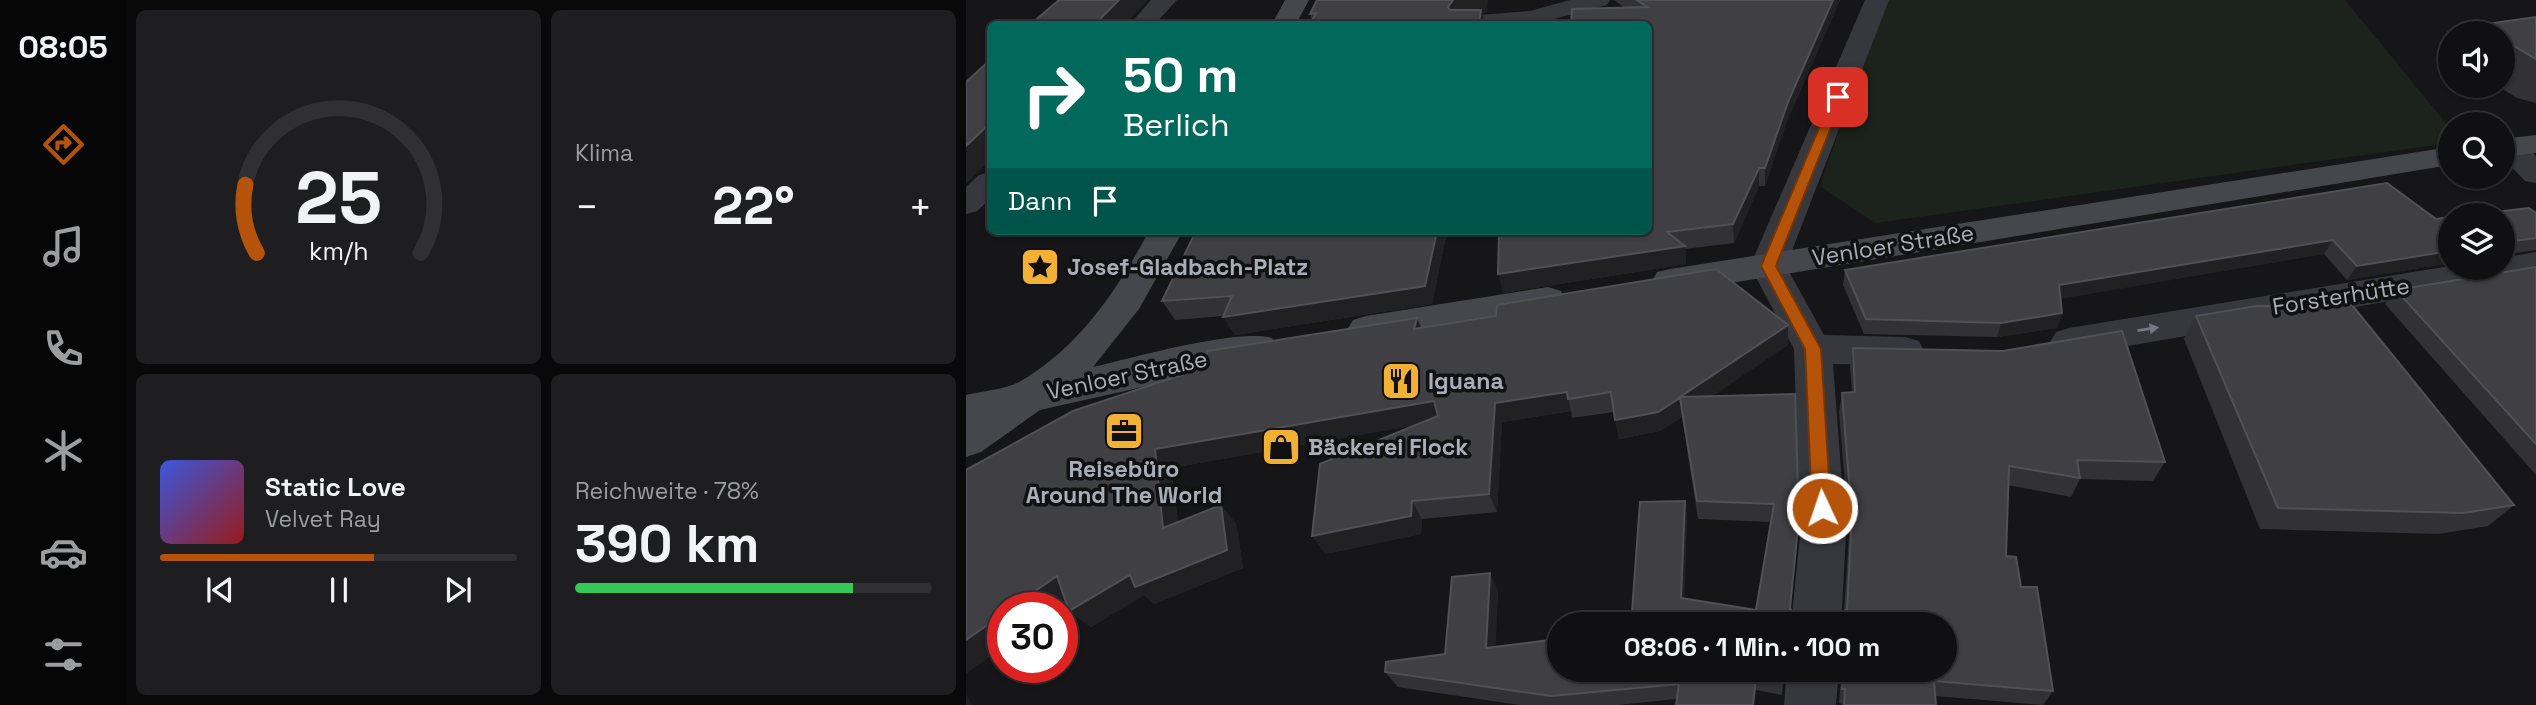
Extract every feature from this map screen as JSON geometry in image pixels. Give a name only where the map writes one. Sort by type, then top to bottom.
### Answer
[{"type":"street","points":[[1145,21],[1165,0]]},
{"type":"street","points":[[1286,21],[1297,0]]},
{"type":"street","points":[[1500,21],[1531,18],[1598,0]]},
{"type":"street","points":[[1817,612],[1823,535],[1813,349],[1768,266],[1877,0]]},
{"type":"street","points":[[2516,147],[2536,174]]},
{"type":"street","name":"Venloer Straße","points":[[1634,287],[2438,158]]},
{"type":"street","points":[[966,204],[987,185]]},
{"type":"street","points":[[966,440],[1077,359],[1109,323],[1164,235]]},
{"type":"street","name":"Forsterhütte","points":[[2038,347],[2536,264]]},
{"type":"street","points":[[1328,336],[1581,295]]},
{"type":"street","name":"Venloer Straße","points":[[966,411],[1188,360],[1288,343]]},
{"type":"street","points":[[1813,349],[1945,352]]},
{"type":"street","points":[[1810,705],[1812,682]]},
{"type":"shaded area","points":[[1884,0],[2345,0],[2438,113],[2438,145],[1875,223],[1820,186]]},
{"type":"building","points":[[1059,0],[1119,0],[1098,21],[1034,21]]},
{"type":"building","points":[[1317,0],[1453,0],[1448,7],[1450,10],[1481,10],[1479,21],[1312,21],[1316,13],[1310,14]]},
{"type":"building","points":[[1637,0],[1833,0],[1788,102],[1765,168],[1759,168],[1733,224],[1667,232],[1685,246],[1498,274],[1499,235],[1652,235],[1652,21],[1571,21],[1572,9],[1647,7]]},
{"type":"building","points":[[2536,17],[2536,59],[2515,47],[2515,21],[2508,21]]},
{"type":"building","points":[[987,63],[987,126],[966,146],[966,82]]},
{"type":"building","points":[[2387,183],[2438,219],[2438,253],[2357,266],[2333,240],[2059,285],[2062,313],[2001,323],[1866,319],[1845,270]]},
{"type":"building","points":[[2529,208],[2536,213],[2536,238],[2515,241],[2515,210]]},
{"type":"building","points":[[1194,235],[1436,235],[1425,286],[1223,317],[1232,296],[1162,301]]},
{"type":"building","points":[[2536,267],[2536,444],[2396,290],[2457,280],[2515,280],[2515,270]]},
{"type":"building","points":[[1716,269],[1788,325],[1680,397],[1795,394],[1799,517],[1790,608],[1792,611],[1847,609],[1852,517],[1842,393],[1855,392],[1853,348],[2003,351],[2122,331],[2165,462],[2077,460],[2080,478],[2009,466],[2006,556],[2016,557],[2021,587],[2037,587],[2053,691],[1946,682],[1957,682],[1957,612],[1632,612],[1640,502],[1685,501],[1681,598],[1756,610],[1774,504],[1697,501],[1680,398],[1658,412],[1615,420],[1611,392],[1568,399],[1567,392],[1495,403],[1489,494],[1412,501],[1411,516],[1312,536],[1320,464],[1438,416],[1434,401],[1155,449],[1163,528],[1221,505],[1227,550],[1135,587],[1130,575],[1078,606],[1078,592],[1062,592],[1057,576],[1034,592],[987,592],[987,625],[966,640],[966,470],[1073,411],[1203,368],[1208,351],[1417,318],[1414,329],[1496,316],[1497,305]]},
{"type":"building","points":[[2352,305],[2514,505],[2463,513],[2278,508],[2196,316],[2256,306]]},
{"type":"building","points":[[1490,573],[1486,648],[1547,640],[1547,682],[1755,682],[1753,705],[1676,705],[1679,684],[1551,696],[1385,672],[1386,662],[1445,654],[1452,577]]},
{"type":"building","points":[[1842,682],[1934,682],[1936,705],[1844,705],[1845,689],[1842,689]]},
{"type":"place","name":"Josef-Gladbach-Platz","points":[[1040,267]]},
{"type":"place","name":"Iguana","points":[[1401,381]]},
{"type":"place","name":"Reisebüro Around The World","points":[[1124,431]]},
{"type":"place","name":"Bäckerei Flock","points":[[1281,447]]},
{"type":"route","points":[[1822,508],[1813,349],[1768,266],[1838,97]]}]
